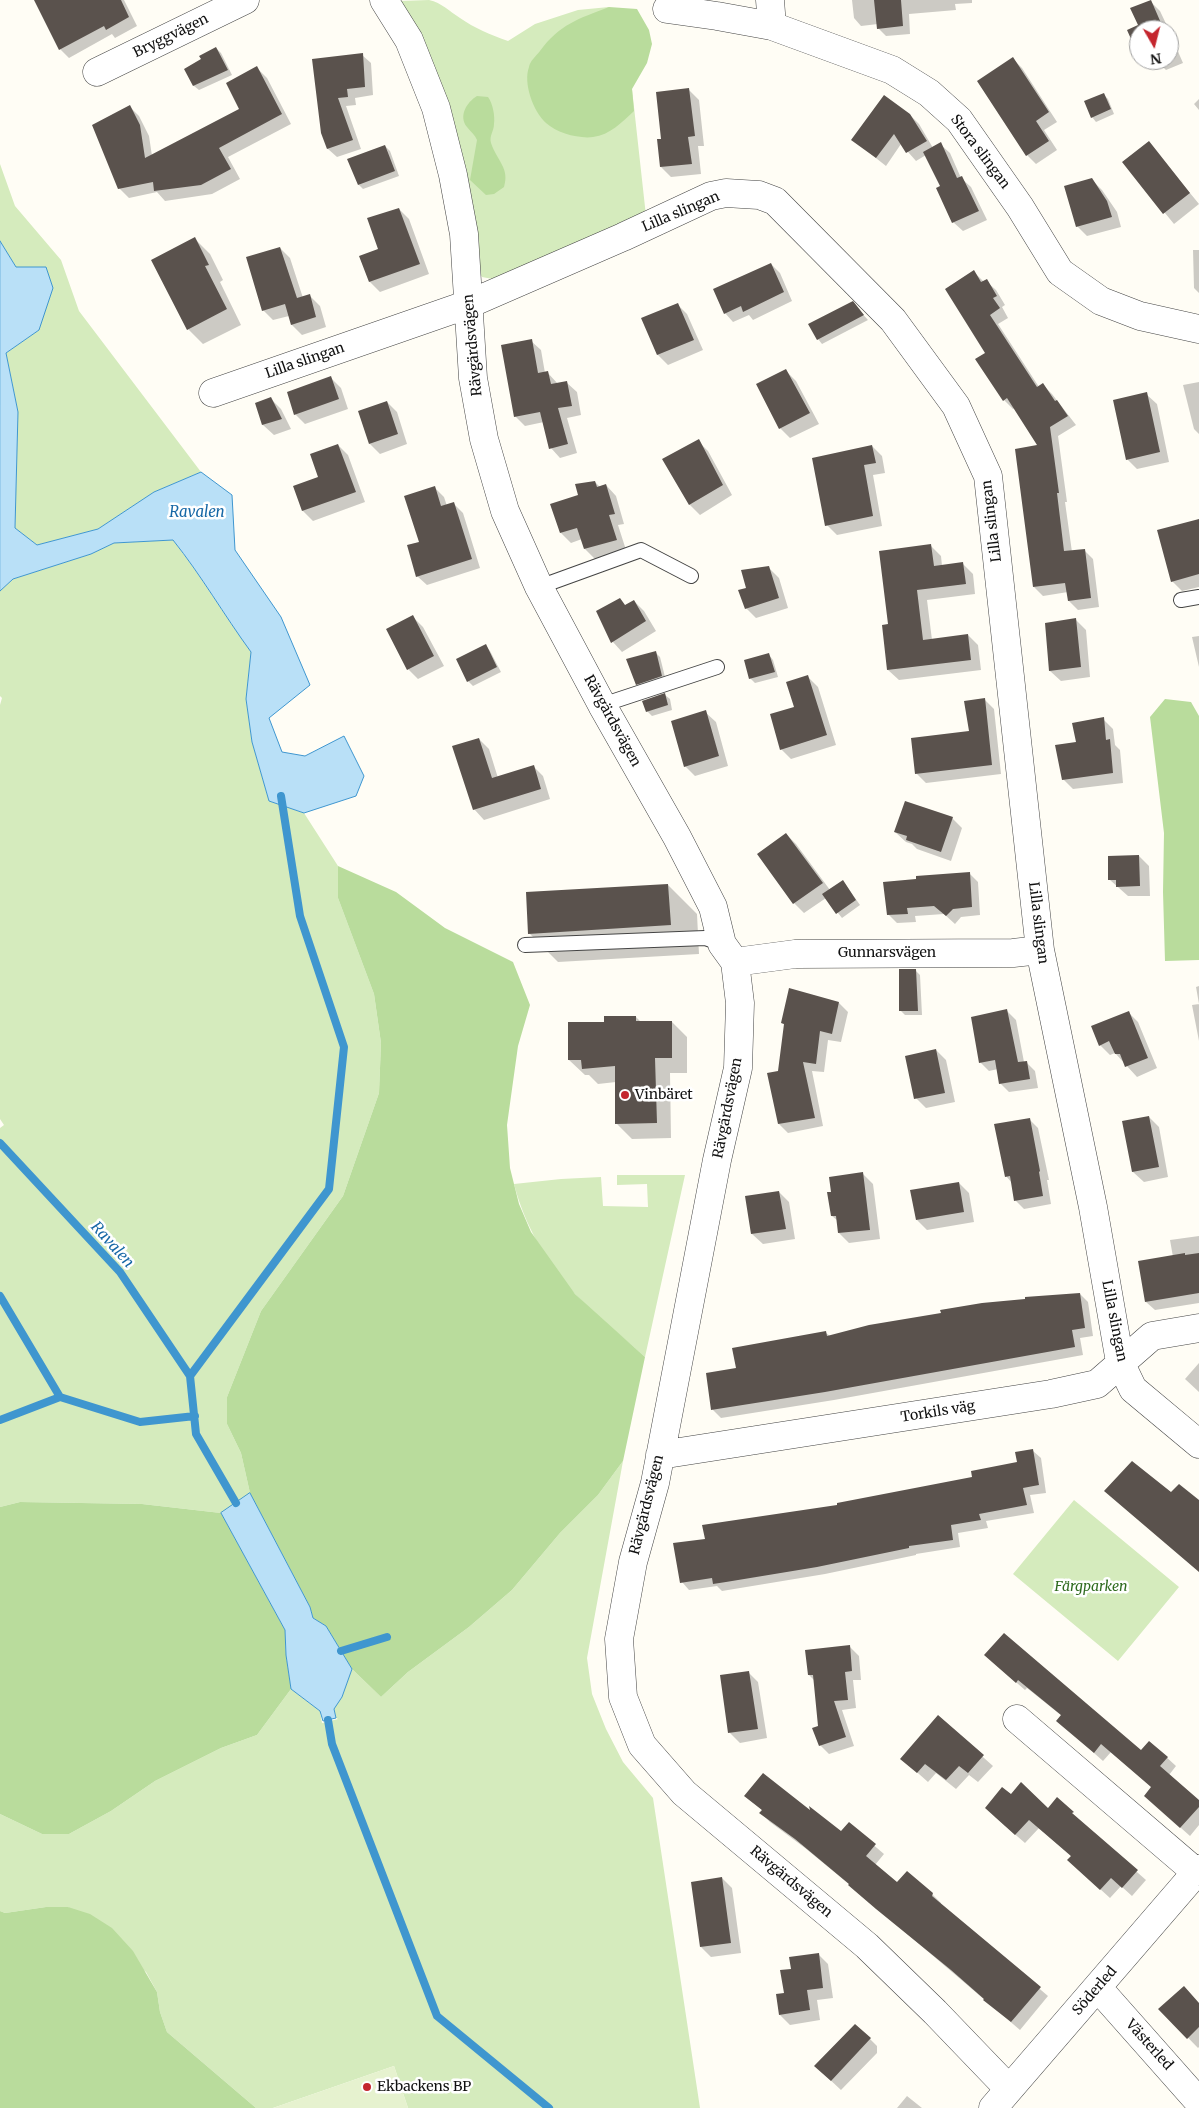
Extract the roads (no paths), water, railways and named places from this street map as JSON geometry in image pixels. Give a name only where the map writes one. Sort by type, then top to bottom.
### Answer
[{"type":"street","name":"Bryggvägen","points":[[97,72],[245,0]]},
{"type":"street","name":"Rävgärdsvägen","points":[[384,0],[409,40],[436,108],[453,175],[464,234],[473,378],[484,439],[505,511],[539,586],[602,705],[677,837],[713,907],[728,953],[740,1003],[738,1068],[715,1169],[655,1483],[633,1562],[619,1639],[623,1697],[642,1745],[684,1793],[867,1946],[935,2012],[1001,2098]]},
{"type":"street","name":"Stora slingan","points":[[667,9],[718,16],[771,13],[892,70],[930,93],[959,120],[1020,207],[1060,272],[1101,301],[1140,316],[1199,329]]},
{"type":"street","name":"Lilla slingan","points":[[213,393],[469,304],[623,237],[710,196],[726,193],[760,195],[775,201],[893,320],[956,406],[988,476],[1040,950],[1093,1207],[1120,1362],[1133,1389],[1199,1444]]},
{"type":"street","name":"Gunnarsvägen","points":[[728,953],[1013,953],[1040,950]]},
{"type":"street","name":"Torkils väg","points":[[660,1455],[1052,1394],[1097,1384],[1152,1336],[1199,1328]]},
{"type":"street","name":"Söderled","points":[[1001,2098],[1198,1870],[1017,1719]]},
{"type":"street","name":"Västerled","points":[[1098,1988],[1199,2102]]},
{"type":"lane","points":[[539,586],[641,550],[691,576]]},
{"type":"lane","points":[[1181,600],[1199,597]]},
{"type":"lane","points":[[602,705],[717,667]]},
{"type":"lane","points":[[526,946],[705,938],[728,953]]},
{"type":"water","name":"Ravalen","points":[[0,241],[16,267],[46,267],[53,288],[39,330],[6,353],[18,412],[15,528],[37,545],[98,529],[154,492],[201,472],[232,495],[235,550],[281,617],[310,685],[269,718],[282,752],[305,756],[344,736],[364,776],[356,796],[304,813],[269,801],[252,742],[246,699],[251,652],[173,540],[114,543],[91,554],[13,579],[0,591]]},
{"type":"water","points":[[250,1493],[310,1607],[313,1618],[326,1626],[352,1669],[342,1697],[334,1709],[336,1718],[323,1721],[320,1711],[291,1689],[286,1655],[285,1630],[221,1513]]},
{"type":"waterway","points":[[236,1503],[196,1434],[190,1376],[329,1189],[344,1047],[300,916],[281,796]]},
{"type":"waterway","name":"Ravalen","points":[[0,1143],[120,1272],[190,1376]]},
{"type":"waterway","name":"Ravalen","points":[[0,1296],[60,1397]]},
{"type":"waterway","name":"Ravalen","points":[[0,1420],[60,1397],[140,1422],[195,1416]]},
{"type":"waterway","points":[[341,1651],[387,1637]]},
{"type":"waterway","points":[[328,1720],[332,1744],[437,2016],[549,2108]]},
{"type":"place","name":"Vinbäret","points":[[625,1095]]},
{"type":"place","name":"Ekbackens BP","points":[[367,2087]]},
{"type":"park label","name":"Färgparken","points":[[1091,1587]]}]
